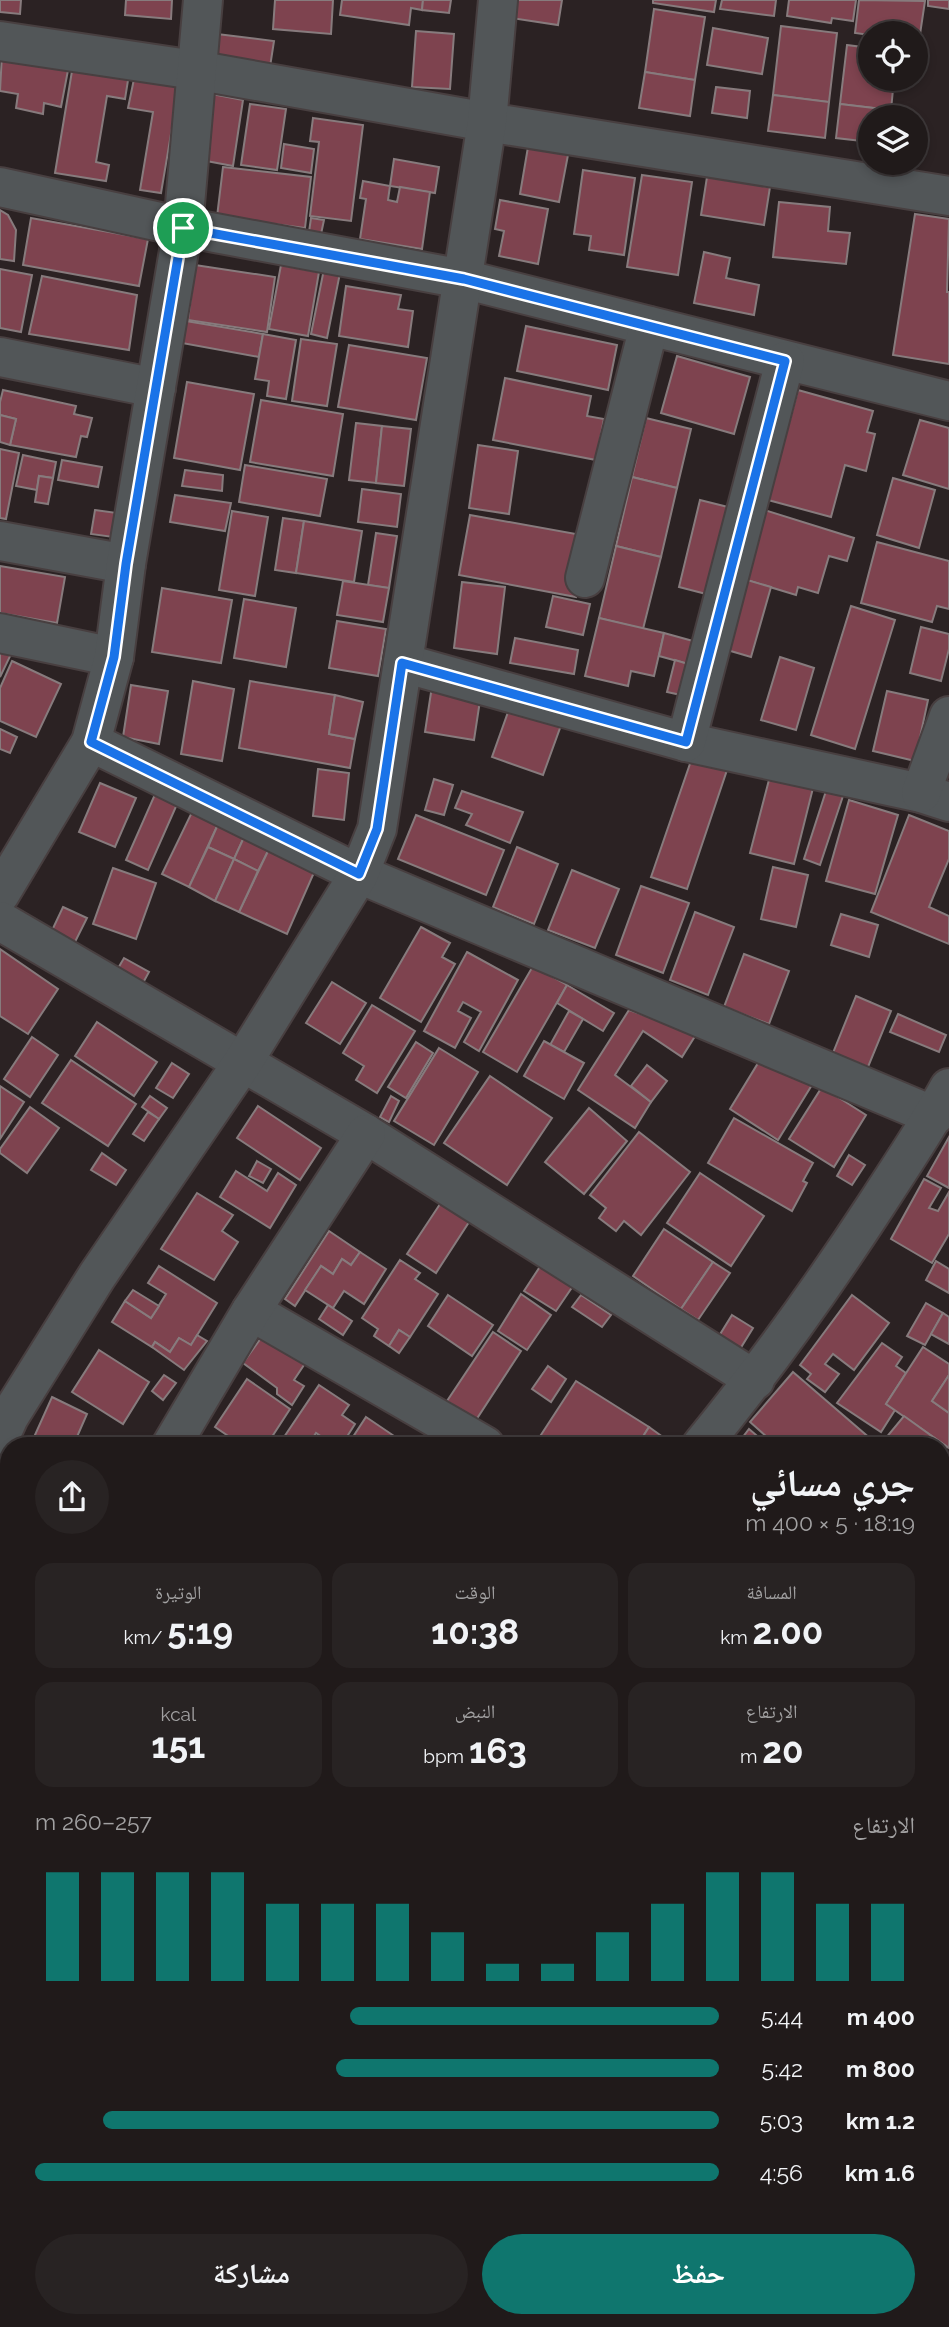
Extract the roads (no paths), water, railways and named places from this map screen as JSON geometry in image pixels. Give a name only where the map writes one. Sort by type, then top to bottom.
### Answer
[{"type":"street","points":[[0,894],[91,742],[114,657],[126,564],[183,228],[203,0]]},
{"type":"street","points":[[0,1437],[9,1417],[97,1276],[243,1062],[359,874],[377,829],[464,279],[486,122],[498,0]]},
{"type":"street","points":[[0,41],[195,70],[486,122],[949,196]]},
{"type":"street","points":[[0,187],[183,228],[464,279],[949,401]]},
{"type":"street","points":[[585,578],[649,326]]},
{"type":"street","points":[[0,357],[156,388]]},
{"type":"street","points":[[686,742],[785,361]]},
{"type":"street","points":[[0,541],[126,564]]},
{"type":"street","points":[[0,633],[114,657]]},
{"type":"street","points":[[402,663],[686,742],[935,798],[949,716]]},
{"type":"street","points":[[91,742],[359,874],[942,1102],[848,1248],[755,1380],[708,1437]]},
{"type":"street","points":[[0,921],[366,1134],[755,1380]]},
{"type":"street","points":[[176,1437],[251,1311],[366,1134]]},
{"type":"street","points":[[251,1311],[469,1437]]}]
